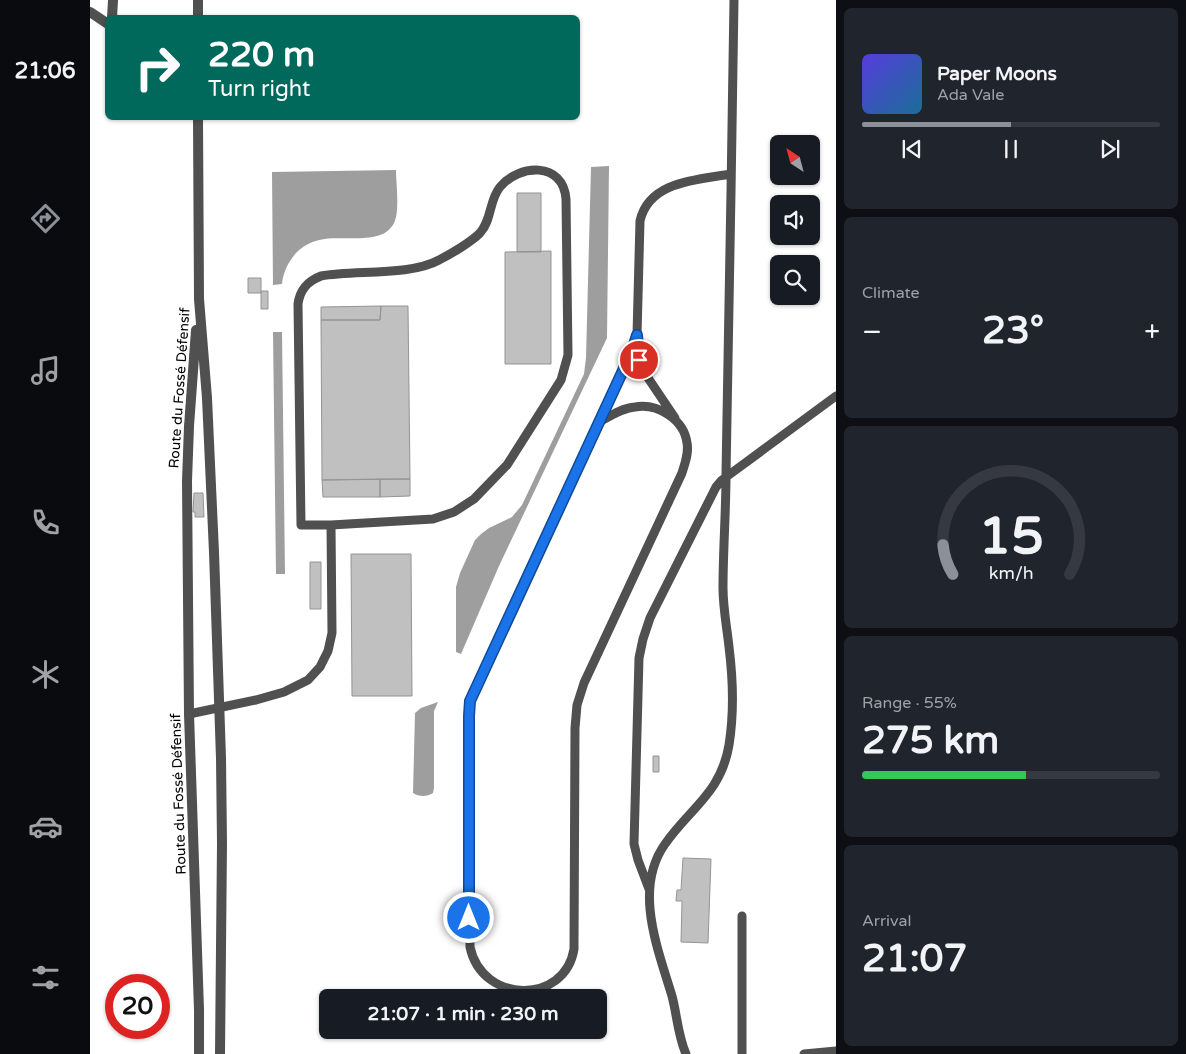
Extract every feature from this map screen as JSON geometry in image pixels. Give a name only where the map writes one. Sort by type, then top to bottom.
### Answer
[{"type":"street","points":[[112,0],[112,15]]},
{"type":"street","points":[[198,0],[198,15]]},
{"type":"street","points":[[90,12],[105,22]]},
{"type":"street","points":[[198,120],[199,299]]},
{"type":"street","name":"Route du Fossé Défensif","points":[[199,299],[207,407],[219,708],[222,843],[220,1054]]},
{"type":"street","name":"Route du Fossé Défensif","points":[[199,299],[187,464],[189,714],[199,1054]]},
{"type":"lane","points":[[686,1054],[654,938],[650,891],[652,871],[660,850],[712,788],[721,773],[728,748],[731,724],[732,677],[723,589],[734,0]]},
{"type":"lane","points":[[545,171],[552,174],[563,184],[566,198],[568,355],[560,380],[517,450],[500,474],[483,490],[464,506],[444,516],[423,521],[331,525],[301,526],[298,304],[302,291],[310,282],[322,276],[417,268],[440,260],[481,232],[488,219],[497,191],[506,181],[522,172],[545,171]]},
{"type":"lane","points":[[637,335],[632,351],[474,693],[469,708],[470,947],[472,958],[481,972],[495,984],[511,989],[531,989],[548,984],[563,974],[573,959],[575,728],[577,705],[584,683],[682,473],[687,454],[687,443],[680,424],[642,369],[638,352],[639,233],[642,211],[646,204],[659,192],[669,187],[689,181],[731,174]]},
{"type":"lane","points":[[650,891],[634,844],[640,647],[650,618],[716,487],[726,475],[836,396]]},
{"type":"lane","points":[[599,422],[626,409],[643,406],[662,411],[680,424]]},
{"type":"lane","points":[[189,714],[262,698],[293,688],[308,680],[320,667],[328,651],[332,633],[331,525]]},
{"type":"lane","points":[[742,916],[742,1054]]},
{"type":"lane","points":[[804,1054],[836,1051]]},
{"type":"shaded area","points":[[609,166],[607,338],[499,566],[461,654],[456,652],[456,587],[460,573],[475,540],[489,528],[512,517],[522,505],[584,374],[591,167]]},
{"type":"shaded area","points":[[396,170],[397,211],[394,223],[388,230],[380,235],[371,237],[328,239],[309,243],[298,251],[291,260],[282,284],[273,285],[272,172]]},
{"type":"shaded area","points":[[273,332],[282,332],[285,574],[276,574]]},
{"type":"shaded area","points":[[438,702],[434,711],[434,788],[433,793],[420,796],[413,793],[415,713],[421,708]]},
{"type":"building","points":[[517,193],[541,193],[541,252],[517,252]]},
{"type":"building","points":[[551,251],[551,364],[505,364],[505,252]]},
{"type":"building","points":[[248,278],[261,278],[261,293],[248,293]]},
{"type":"building","points":[[261,291],[268,291],[268,309],[261,309]]},
{"type":"building","points":[[381,306],[380,320],[321,320],[321,307]]},
{"type":"building","points":[[381,306],[408,306],[410,479],[322,480],[321,320],[380,320]]},
{"type":"building","points":[[380,479],[380,497],[323,497],[322,480]]},
{"type":"building","points":[[380,479],[410,479],[410,496],[380,497]]},
{"type":"building","points":[[194,493],[203,493],[204,517],[195,517],[195,512],[193,512]]},
{"type":"building","points":[[351,554],[411,554],[412,696],[352,696]]},
{"type":"building","points":[[310,562],[321,562],[321,609],[310,609]]},
{"type":"building","points":[[653,756],[659,756],[659,772],[653,772]]},
{"type":"building","points":[[683,858],[711,859],[708,943],[681,942],[682,901],[676,901],[677,890],[681,890]]},
{"type":"route","points":[[469,918],[470,701],[632,351],[637,335],[639,360]]}]
